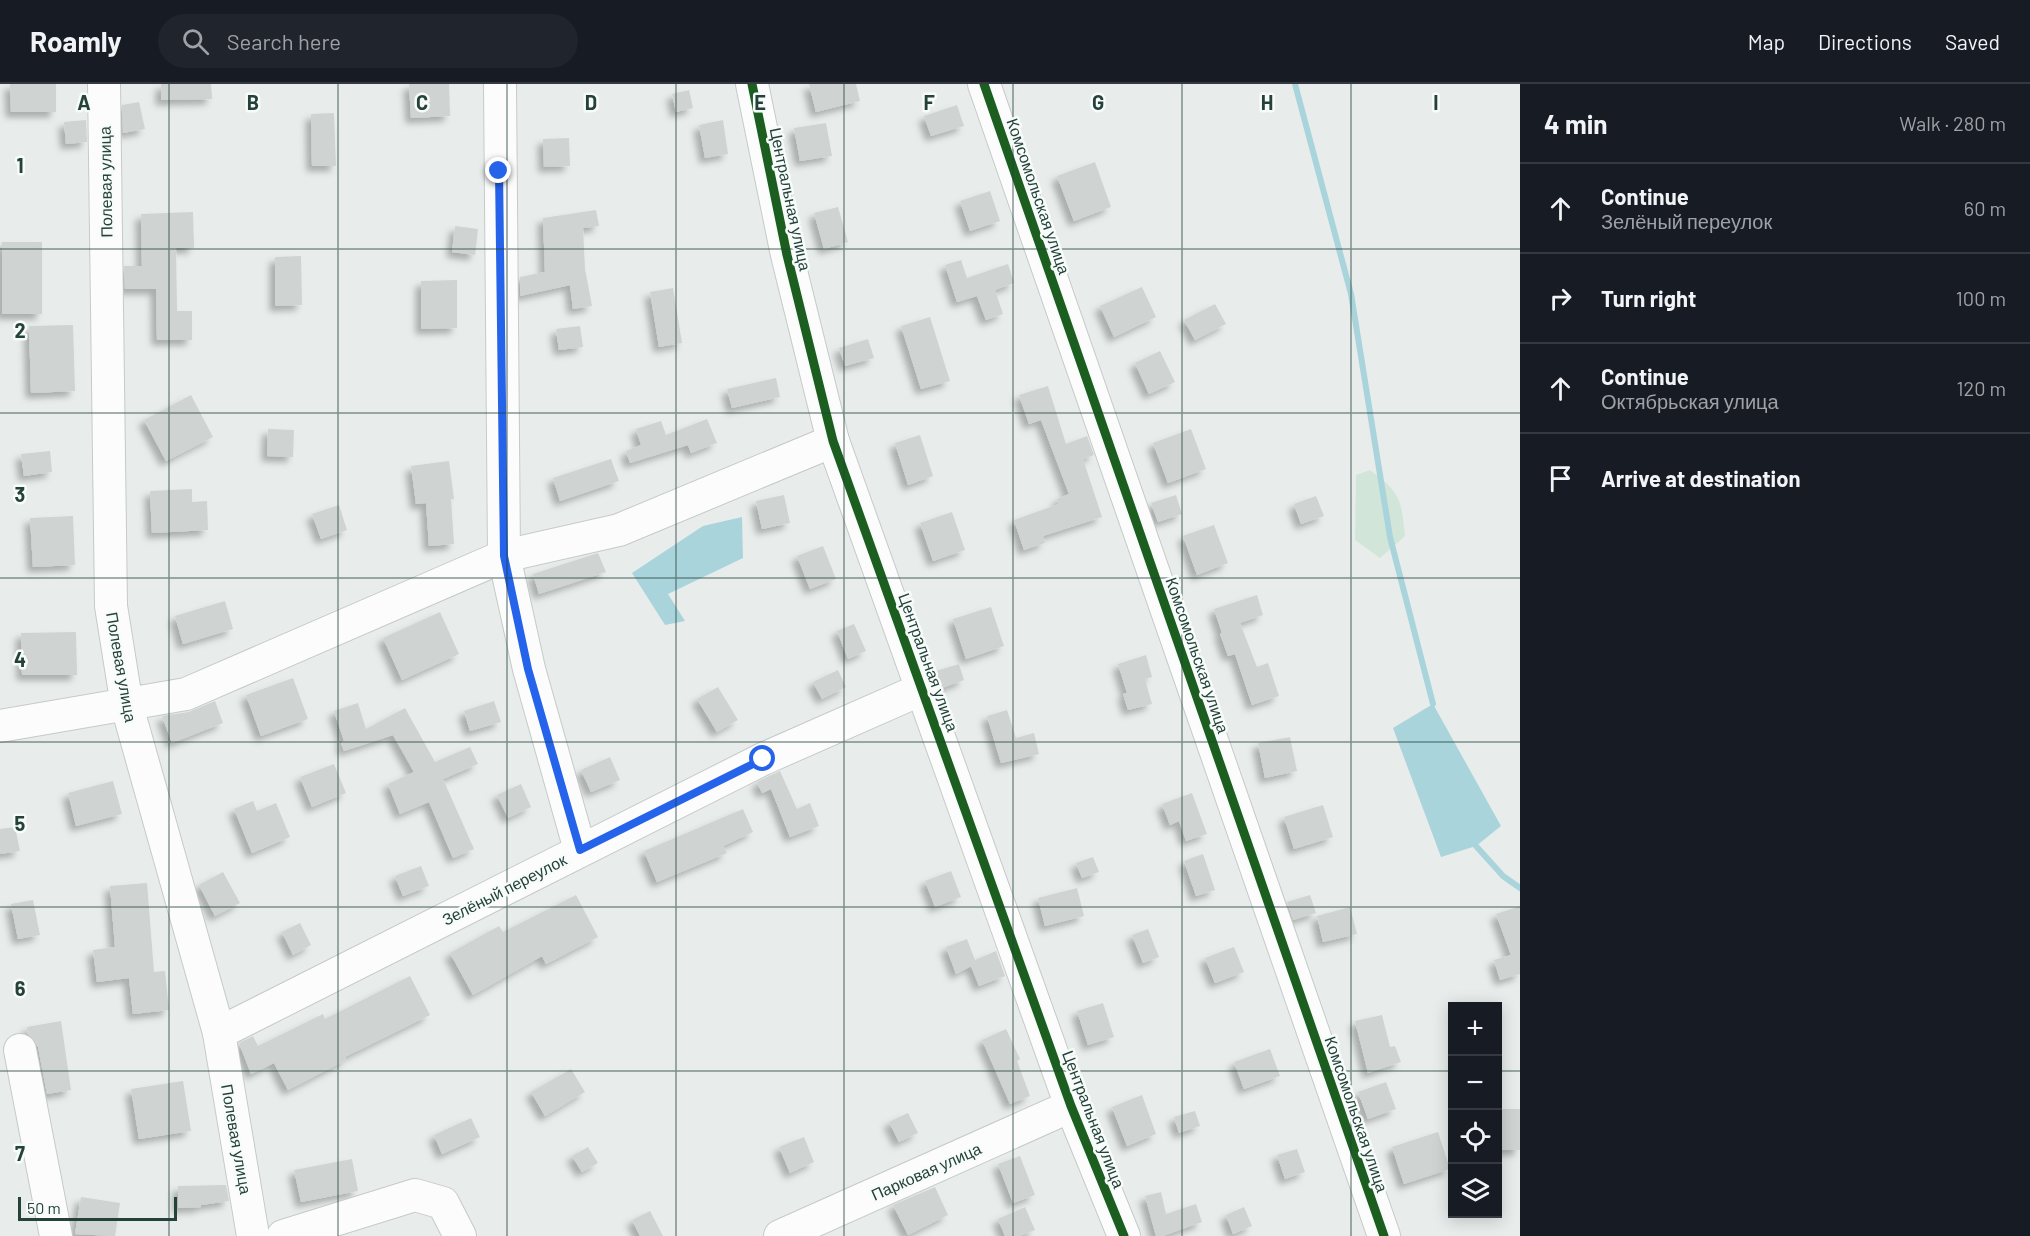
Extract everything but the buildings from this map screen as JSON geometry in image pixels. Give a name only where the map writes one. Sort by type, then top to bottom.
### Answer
[{"type":"street","name":"Полевая улица","points":[[104,84],[111,606],[127,706],[219,1033],[253,1236]]},
{"type":"street","points":[[500,84],[504,556],[528,669],[580,850]]},
{"type":"street","name":"Центральная улица","points":[[752,84],[787,255],[833,441],[1071,1106],[1124,1236]]},
{"type":"street","name":"Комсомольская улица","points":[[984,84],[1384,1236]]},
{"type":"street","points":[[0,726],[127,706],[186,694],[504,556],[619,530],[833,441]]},
{"type":"street","name":"Зелёный переулок","points":[[219,1033],[763,759],[922,689]]},
{"type":"street","points":[[20,1050],[57,1236]]},
{"type":"street","name":"Парковая улица","points":[[780,1236],[1071,1106]]},
{"type":"street","points":[[283,1236],[414,1195],[443,1203],[460,1236]]},
{"type":"green space","points":[[1370,470],[1394,491],[1404,523],[1405,536],[1380,558],[1355,540],[1356,475]]},
{"type":"water","points":[[742,517],[743,558],[668,594],[685,621],[665,625],[632,573],[703,526]]},
{"type":"water","points":[[1433,704],[1501,826],[1476,846],[1441,857],[1393,728]]},
{"type":"waterway","points":[[1295,84],[1351,294],[1390,537],[1433,704]]},
{"type":"waterway","points":[[1476,846],[1503,876],[1520,888]]},
{"type":"cycle path","points":[[752,84],[787,255],[833,441],[1071,1106],[1124,1236]]},
{"type":"cycle path","points":[[984,84],[1384,1236]]},
{"type":"route","points":[[499,171],[504,556],[528,669],[580,850],[763,759]]}]
